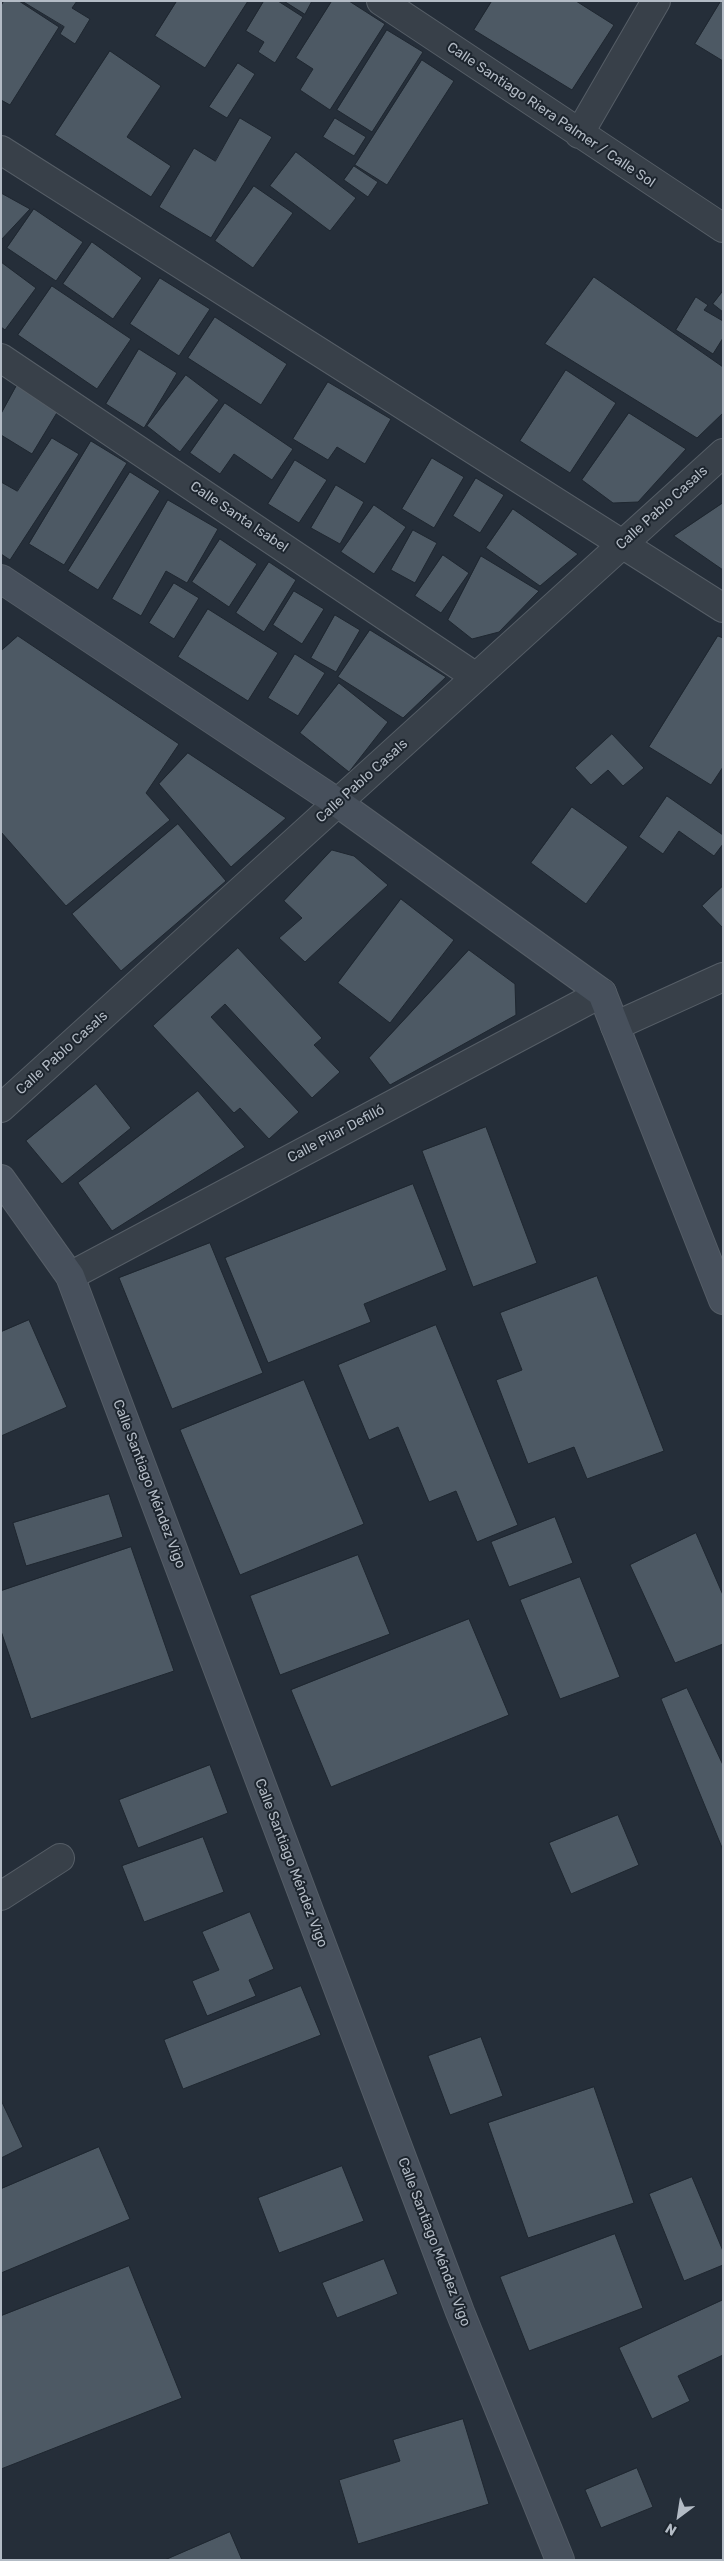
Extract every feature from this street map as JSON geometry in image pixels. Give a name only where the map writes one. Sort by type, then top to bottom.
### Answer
[{"type":"street","name":"Calle Santiago Riera Palmer / Calle Sol","points":[[381,1],[723,228]]},
{"type":"street","points":[[579,134],[656,1]]},
{"type":"street","points":[[1,150],[723,608]]},
{"type":"street","name":"Calle Santa Isabel","points":[[1,358],[476,676]]},
{"type":"street","name":"Calle Pablo Casals","points":[[1,1108],[723,453]]},
{"type":"street","points":[[1,579],[338,803],[602,993],[723,1300]]},
{"type":"street","points":[[615,1026],[723,977]]},
{"type":"street","name":"Calle Pilar Defilló","points":[[70,1276],[602,993]]},
{"type":"street","name":"Calle Santiago Méndez Vigo","points":[[1,1179],[70,1276],[460,2312],[560,2560]]},
{"type":"street","points":[[1,1896],[60,1858]]},
{"type":"building","points":[[4,1],[19,1],[59,27],[10,105],[1,100],[1,6]]},
{"type":"building","points":[[22,1],[77,1],[72,8],[90,19],[75,44],[60,34],[64,27]]},
{"type":"building","points":[[177,1],[248,1],[205,68],[155,36]]},
{"type":"building","points":[[264,1],[278,1],[303,17],[275,63],[258,52],[264,42],[246,31]]},
{"type":"building","points":[[284,1],[312,1],[305,14]]},
{"type":"building","points":[[332,1],[349,1],[385,24],[330,110],[300,90],[313,69],[296,58]]},
{"type":"building","points":[[492,1],[576,1],[614,25],[572,90],[474,30]]},
{"type":"building","points":[[721,1],[723,1],[723,61],[695,44]]},
{"type":"building","points":[[387,30],[423,52],[372,132],[337,110]]},
{"type":"building","points":[[110,51],[161,86],[127,137],[171,166],[151,197],[55,135]]},
{"type":"building","points":[[422,60],[454,81],[387,185],[355,165]]},
{"type":"building","points":[[238,63],[255,74],[227,118],[209,107]]},
{"type":"building","points":[[240,118],[272,137],[211,238],[159,207],[194,148],[215,161]]},
{"type":"building","points":[[335,118],[366,137],[354,156],[323,137]]},
{"type":"building","points":[[296,152],[356,198],[330,231],[270,186]]},
{"type":"building","points":[[354,166],[378,182],[368,197],[344,180]]},
{"type":"building","points":[[254,186],[293,213],[253,268],[215,241]]},
{"type":"building","points":[[1,193],[30,209],[1,240]]},
{"type":"building","points":[[34,209],[83,242],[56,281],[7,248]]},
{"type":"building","points":[[92,242],[142,278],[113,319],[63,284]]},
{"type":"building","points":[[1,262],[36,288],[5,330],[1,327]]},
{"type":"building","points":[[594,277],[723,367],[723,413],[697,438],[545,344]]},
{"type":"building","points":[[160,278],[210,309],[179,356],[130,324]]},
{"type":"building","points":[[52,286],[131,339],[97,389],[18,335]]},
{"type":"building","points":[[723,291],[723,312],[713,304]]},
{"type":"building","points":[[696,297],[708,305],[704,310],[723,321],[723,338],[713,354],[676,330]]},
{"type":"building","points":[[215,317],[287,364],[261,405],[188,358]]},
{"type":"building","points":[[139,349],[177,373],[144,428],[106,404]]},
{"type":"building","points":[[566,370],[616,403],[570,473],[520,441]]},
{"type":"building","points":[[186,375],[219,400],[180,452],[147,426]]},
{"type":"building","points":[[328,382],[391,419],[365,464],[337,447],[328,460],[293,439]]},
{"type":"building","points":[[17,385],[58,411],[32,454],[1,435],[1,414]]},
{"type":"building","points":[[225,403],[293,449],[272,480],[234,454],[220,474],[190,453]]},
{"type":"building","points":[[629,413],[686,449],[638,502],[613,503],[582,480]]},
{"type":"building","points":[[52,438],[79,454],[10,560],[1,554],[1,482],[17,491]]},
{"type":"building","points":[[91,441],[127,463],[64,565],[29,544]]},
{"type":"building","points":[[432,458],[464,477],[434,528],[402,509]]},
{"type":"building","points":[[295,460],[327,480],[299,523],[268,504]]},
{"type":"building","points":[[130,472],[160,491],[98,590],[68,571]]},
{"type":"building","points":[[476,478],[504,495],[480,533],[453,516]]},
{"type":"building","points":[[336,485],[364,502],[340,544],[311,528]]},
{"type":"building","points":[[168,500],[218,529],[187,583],[166,571],[141,616],[112,599]]},
{"type":"building","points":[[723,503],[723,570],[674,536]]},
{"type":"building","points":[[374,505],[406,527],[374,574],[341,552]]},
{"type":"building","points":[[513,509],[578,554],[540,586],[486,548]]},
{"type":"building","points":[[413,530],[437,543],[415,583],[391,570]]},
{"type":"building","points":[[220,539],[257,564],[229,607],[192,582]]},
{"type":"building","points":[[443,555],[469,573],[441,613],[415,596]]},
{"type":"building","points":[[481,556],[539,591],[499,632],[472,639],[448,620]]},
{"type":"building","points":[[269,562],[296,580],[264,632],[236,613]]},
{"type":"building","points":[[174,583],[199,598],[174,639],[149,623]]},
{"type":"building","points":[[294,591],[324,609],[302,644],[273,625]]},
{"type":"building","points":[[208,609],[278,653],[248,701],[178,657]]},
{"type":"building","points":[[335,615],[360,630],[336,672],[311,658]]},
{"type":"building","points":[[370,630],[446,677],[403,718],[338,677]]},
{"type":"building","points":[[18,636],[179,744],[146,793],[170,820],[66,906],[1,832],[1,651]]},
{"type":"building","points":[[718,636],[723,638],[723,767],[711,785],[649,747]]},
{"type":"building","points":[[295,654],[325,673],[298,716],[268,698]]},
{"type":"building","points":[[339,683],[388,722],[349,772],[300,733]]},
{"type":"building","points":[[612,734],[644,768],[623,786],[608,770],[591,785],[575,768]]},
{"type":"building","points":[[188,753],[286,818],[231,867],[159,784]]},
{"type":"building","points":[[667,796],[723,835],[723,844],[714,856],[679,831],[663,854],[639,837]]},
{"type":"building","points":[[572,807],[628,847],[586,904],[531,863]]},
{"type":"building","points":[[178,824],[226,881],[121,971],[72,914]]},
{"type":"building","points":[[332,850],[354,856],[388,885],[305,962],[279,938],[302,918],[284,901]]},
{"type":"building","points":[[723,886],[723,928],[702,906]]},
{"type":"building","points":[[401,899],[454,940],[390,1023],[338,983]]},
{"type":"building","points":[[238,948],[322,1038],[314,1045],[340,1072],[312,1098],[225,1004],[211,1017],[299,1112],[269,1139],[240,1108],[234,1113],[153,1026]]},
{"type":"building","points":[[469,950],[515,984],[516,1015],[390,1085],[369,1058]]},
{"type":"building","points":[[96,1084],[131,1128],[62,1184],[26,1141]]},
{"type":"building","points":[[198,1091],[245,1147],[112,1231],[78,1183]]},
{"type":"building","points":[[486,1127],[537,1263],[473,1287],[422,1151]]},
{"type":"building","points":[[413,1184],[447,1270],[364,1304],[371,1322],[268,1363],[225,1258]]},
{"type":"building","points":[[210,1243],[263,1373],[172,1409],[119,1278]]},
{"type":"building","points":[[597,1276],[664,1451],[587,1479],[574,1447],[528,1464],[496,1380],[522,1370],[500,1313]]},
{"type":"building","points":[[29,1320],[67,1407],[1,1436],[1,1332]]},
{"type":"building","points":[[436,1325],[518,1525],[477,1542],[456,1491],[429,1502],[398,1427],[369,1440],[338,1365]]},
{"type":"building","points":[[304,1380],[364,1524],[240,1575],[180,1430]]},
{"type":"building","points":[[109,1494],[123,1537],[26,1566],[13,1523]]},
{"type":"building","points":[[555,1517],[573,1563],[509,1587],[491,1542]]},
{"type":"building","points":[[696,1533],[723,1595],[723,1644],[675,1663],[630,1565]]},
{"type":"building","points":[[131,1547],[174,1671],[31,1719],[1,1631],[1,1591]]},
{"type":"building","points":[[358,1555],[390,1634],[280,1675],[250,1596]]},
{"type":"building","points":[[580,1577],[620,1677],[560,1699],[520,1600]]},
{"type":"building","points":[[469,1619],[509,1715],[331,1787],[291,1690]]},
{"type":"building","points":[[687,1688],[723,1765],[723,1850],[661,1699]]},
{"type":"building","points":[[210,1765],[228,1813],[138,1848],[119,1800]]},
{"type":"building","points":[[618,1815],[639,1865],[571,1894],[549,1843]]},
{"type":"building","points":[[203,1837],[224,1892],[144,1922],[122,1866]]},
{"type":"building","points":[[250,1912],[274,1969],[249,1980],[256,1996],[207,2016],[192,1981],[219,1970],[202,1932]]},
{"type":"building","points":[[301,1986],[321,2035],[183,2089],[164,2040]]},
{"type":"building","points":[[481,2037],[503,2096],[450,2115],[428,2056]]},
{"type":"building","points":[[594,2087],[634,2203],[528,2238],[488,2123]]},
{"type":"building","points":[[1,2100],[23,2147],[1,2158]]},
{"type":"building","points":[[99,2147],[130,2219],[1,2273],[1,2189]]},
{"type":"building","points":[[342,2166],[364,2221],[279,2253],[258,2198]]},
{"type":"building","points":[[692,2177],[723,2251],[723,2265],[684,2281],[649,2194]]},
{"type":"building","points":[[615,2234],[643,2308],[529,2351],[500,2277]]},
{"type":"building","points":[[384,2259],[398,2294],[337,2318],[322,2283]]},
{"type":"building","points":[[129,2266],[182,2398],[1,2469],[1,2316]]},
{"type":"building","points":[[723,2300],[723,2355],[678,2376],[690,2401],[652,2419],[619,2348]]},
{"type":"building","points":[[463,2419],[489,2504],[358,2544],[339,2480],[400,2461],[393,2440]]},
{"type":"building","points":[[637,2468],[653,2507],[601,2528],[585,2490]]},
{"type":"building","points":[[230,2532],[242,2560],[165,2560]]}]
